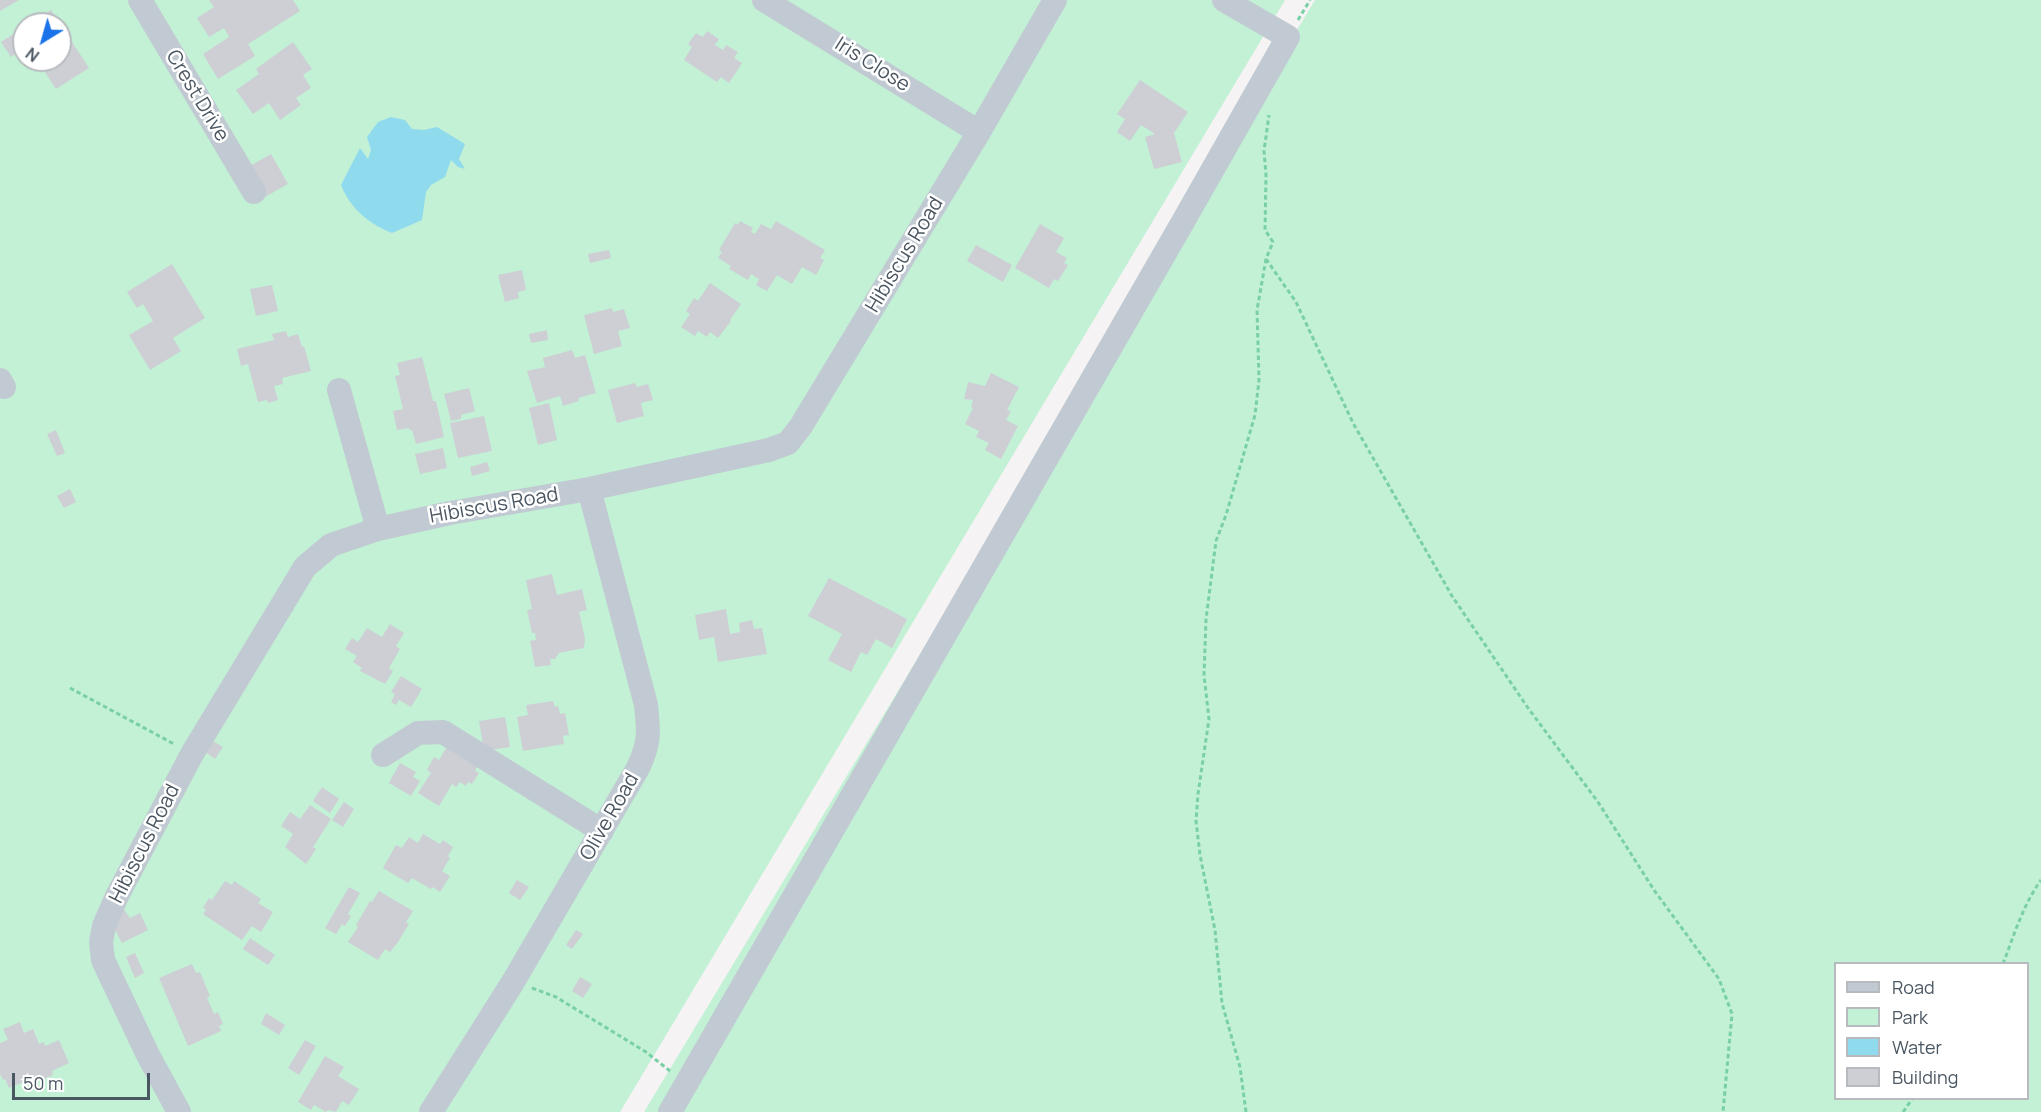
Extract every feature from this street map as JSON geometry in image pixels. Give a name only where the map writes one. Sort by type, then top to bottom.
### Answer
[{"type":"street","name":"Crest Drive","points":[[140,0],[254,192]]},
{"type":"street","name":"Iris Close","points":[[764,0],[979,132]]},
{"type":"street","name":"Hibiscus Road","points":[[179,1112],[148,1055],[103,960],[101,942],[104,926],[117,896],[192,754],[305,567],[331,545],[378,529],[450,513],[589,489],[769,450],[788,443],[801,426],[979,132],[1056,0]]},
{"type":"street","points":[[675,1103],[1288,38],[1224,0]]},
{"type":"street","points":[[339,390],[378,529]]},
{"type":"street","name":"Olive Road","points":[[431,1112],[513,982],[602,831],[647,749],[649,730],[646,705],[589,489]]},
{"type":"street","points":[[383,755],[418,733],[443,732],[602,831]]},
{"type":"path","points":[[1246,1112],[1240,1066],[1222,1003],[1215,930],[1206,891],[1196,821],[1209,719],[1204,675],[1206,619],[1216,541],[1227,515],[1256,415],[1259,380],[1257,310],[1266,259],[1273,242],[1265,230],[1264,151],[1270,106],[1266,75]]},
{"type":"path","points":[[1266,259],[1296,302],[1353,423],[1452,596],[1528,708],[1598,802],[1660,898],[1719,979],[1732,1014],[1723,1112]]},
{"type":"path","points":[[70,688],[192,754]]},
{"type":"path","points":[[2003,962],[2018,924],[2041,880]]},
{"type":"path","points":[[513,982],[556,997],[646,1052],[669,1070],[675,1103]]},
{"type":"green space","points":[[0,0],[1285,0],[620,1112],[0,1112]]},
{"type":"green space","points":[[1315,0],[2041,0],[2041,1112],[644,1112]]},
{"type":"water","points":[[391,117],[405,120],[412,129],[424,130],[437,127],[465,144],[459,159],[465,169],[458,167],[451,160],[445,177],[431,185],[426,192],[422,220],[392,233],[361,214],[341,185],[360,148],[368,159],[371,150],[367,137],[378,122]]},
{"type":"building","points":[[0,0],[19,0],[0,11]]},
{"type":"building","points":[[209,0],[293,0],[300,11],[248,44],[255,56],[218,79],[203,54],[229,37],[224,28],[209,37],[197,18],[214,7]]},
{"type":"building","points":[[707,31],[719,39],[715,45],[723,50],[726,45],[738,52],[734,58],[742,63],[729,83],[721,77],[717,82],[684,60],[692,47],[688,44],[696,33],[703,37]]},
{"type":"building","points":[[12,35],[12,56],[11,57],[1,42]]},
{"type":"building","points":[[72,42],[89,68],[56,89],[45,72],[72,72]]},
{"type":"building","points":[[293,42],[312,69],[303,75],[311,88],[296,98],[301,105],[280,120],[269,103],[253,114],[236,90],[259,74],[256,69]]},
{"type":"building","points":[[1140,80],[1188,112],[1174,133],[1182,162],[1154,169],[1145,137],[1155,134],[1141,125],[1130,141],[1117,132],[1125,119],[1117,114]]},
{"type":"building","points":[[271,154],[288,184],[265,197],[248,167]]},
{"type":"building","points":[[740,221],[753,228],[751,232],[755,234],[761,224],[771,229],[776,221],[825,250],[820,258],[824,260],[816,275],[802,267],[792,284],[777,275],[767,291],[756,285],[759,279],[751,274],[748,280],[729,269],[731,266],[718,258],[722,252],[719,250],[735,223],[738,225]]},
{"type":"building","points":[[1040,224],[1064,238],[1056,252],[1067,258],[1064,263],[1068,265],[1058,281],[1054,279],[1049,288],[1015,268]]},
{"type":"building","points":[[976,245],[1012,265],[1003,282],[967,261]]},
{"type":"building","points":[[609,250],[611,258],[590,263],[588,254]]},
{"type":"building","points":[[172,264],[205,318],[173,338],[181,351],[150,370],[129,335],[153,321],[143,304],[137,308],[127,292]]},
{"type":"building","points":[[522,270],[526,290],[518,292],[519,298],[505,302],[498,275]]},
{"type":"building","points":[[710,283],[741,304],[718,338],[710,332],[707,337],[698,331],[695,336],[681,327],[690,314],[686,311],[694,298],[698,301]]},
{"type":"building","points":[[272,285],[278,311],[256,316],[250,289]]},
{"type":"building","points":[[612,308],[613,312],[624,309],[630,328],[618,331],[622,346],[594,354],[584,315]]},
{"type":"building","points":[[547,330],[548,340],[531,343],[529,334]]},
{"type":"building","points":[[286,331],[288,337],[298,334],[311,371],[282,378],[283,384],[274,386],[278,400],[268,403],[267,400],[258,402],[248,364],[241,366],[237,349],[274,340],[272,334]]},
{"type":"building","points":[[572,350],[575,358],[585,355],[596,393],[578,398],[579,401],[563,406],[560,396],[537,403],[527,371],[545,367],[543,358]]},
{"type":"building","points":[[422,357],[433,401],[436,401],[444,437],[416,444],[412,430],[410,431],[409,428],[397,430],[393,411],[403,409],[395,376],[400,375],[397,363]]},
{"type":"building","points":[[991,373],[1019,387],[1007,410],[1011,411],[1006,420],[1018,426],[1001,459],[985,450],[989,443],[976,437],[979,431],[965,424],[973,408],[971,407],[973,400],[964,399],[968,382],[985,386]]},
{"type":"building","points":[[635,383],[637,387],[648,384],[653,400],[641,403],[644,416],[617,423],[608,390]]},
{"type":"building","points":[[469,388],[475,411],[461,415],[461,419],[451,421],[444,394]]},
{"type":"building","points":[[549,403],[557,440],[538,445],[529,408]]},
{"type":"building","points":[[484,416],[492,451],[458,458],[450,423]]},
{"type":"building","points":[[56,430],[65,453],[57,456],[47,434]]},
{"type":"building","points":[[443,448],[447,468],[420,474],[415,454]]},
{"type":"building","points":[[487,462],[490,471],[472,476],[470,467]]},
{"type":"building","points":[[70,489],[76,502],[64,508],[57,496]]},
{"type":"building","points":[[552,574],[557,595],[582,589],[587,610],[579,612],[585,639],[584,648],[559,653],[555,659],[550,659],[551,665],[535,667],[530,641],[536,640],[535,633],[532,633],[527,610],[532,609],[526,580]]},
{"type":"building","points":[[829,578],[907,619],[892,648],[876,639],[867,655],[861,652],[851,672],[828,660],[842,634],[808,616]]},
{"type":"building","points":[[726,609],[730,634],[740,632],[739,623],[752,620],[754,629],[762,628],[767,654],[718,662],[714,637],[699,640],[695,615]]},
{"type":"building","points":[[390,624],[404,633],[396,646],[400,649],[389,668],[393,671],[385,684],[360,671],[362,668],[353,662],[357,656],[345,649],[352,638],[358,642],[367,628],[382,637]]},
{"type":"building","points":[[401,676],[422,689],[411,707],[399,700],[396,705],[391,702],[395,694],[391,692]]},
{"type":"building","points":[[553,701],[555,707],[558,706],[560,714],[565,713],[569,735],[563,736],[564,744],[523,751],[517,717],[528,715],[526,705]]},
{"type":"building","points":[[505,717],[510,747],[484,751],[479,721]]},
{"type":"building","points":[[213,741],[223,747],[215,759],[205,752]]},
{"type":"building","points":[[446,748],[477,767],[475,771],[479,773],[472,784],[468,782],[466,786],[460,782],[456,787],[452,784],[439,806],[418,793],[431,773],[427,770],[434,757],[439,760]]},
{"type":"building","points":[[400,763],[416,772],[413,777],[420,781],[411,796],[389,783]]},
{"type":"building","points":[[322,787],[339,799],[330,813],[313,801]]},
{"type":"building","points":[[344,802],[354,809],[343,827],[332,820]]},
{"type":"building","points":[[310,805],[331,819],[313,847],[316,849],[306,864],[285,847],[293,834],[281,826],[290,812],[300,819]]},
{"type":"building","points":[[423,834],[440,844],[443,840],[453,847],[448,856],[450,858],[442,871],[450,876],[440,892],[412,878],[408,883],[383,868],[396,845],[402,848],[409,837],[418,843]]},
{"type":"building","points":[[517,880],[529,887],[520,900],[509,893]]},
{"type":"building","points":[[225,881],[232,885],[234,881],[261,899],[258,903],[273,912],[261,932],[252,926],[242,940],[203,914],[206,910],[203,908],[209,898],[212,900]]},
{"type":"building","points":[[349,887],[360,893],[348,914],[351,916],[336,934],[325,928]]},
{"type":"building","points":[[379,891],[413,911],[406,922],[409,924],[398,942],[390,952],[385,949],[378,960],[348,942],[370,901],[372,902]]},
{"type":"building","points":[[119,903],[130,918],[140,913],[148,930],[122,943],[113,926]]},
{"type":"building","points":[[576,930],[583,934],[572,949],[566,945]]},
{"type":"building","points":[[250,938],[275,955],[268,965],[243,949]]},
{"type":"building","points":[[135,953],[144,973],[135,978],[126,957]]},
{"type":"building","points":[[192,964],[196,973],[200,972],[210,996],[207,998],[214,1014],[218,1012],[223,1024],[219,1026],[221,1031],[188,1046],[159,978]]},
{"type":"building","points":[[580,977],[592,984],[583,998],[572,991]]},
{"type":"building","points":[[266,1013],[285,1025],[279,1035],[261,1024]]},
{"type":"building","points":[[20,1022],[24,1033],[33,1029],[39,1044],[44,1042],[45,1046],[59,1040],[69,1063],[52,1071],[53,1075],[43,1079],[41,1075],[9,1088],[0,1074],[0,1043],[8,1040],[3,1029]]},
{"type":"building","points":[[305,1040],[316,1046],[299,1075],[288,1068]]},
{"type":"building","points":[[325,1056],[344,1067],[338,1076],[359,1089],[349,1105],[342,1101],[336,1112],[328,1110],[326,1112],[314,1105],[311,1110],[298,1102]]}]
